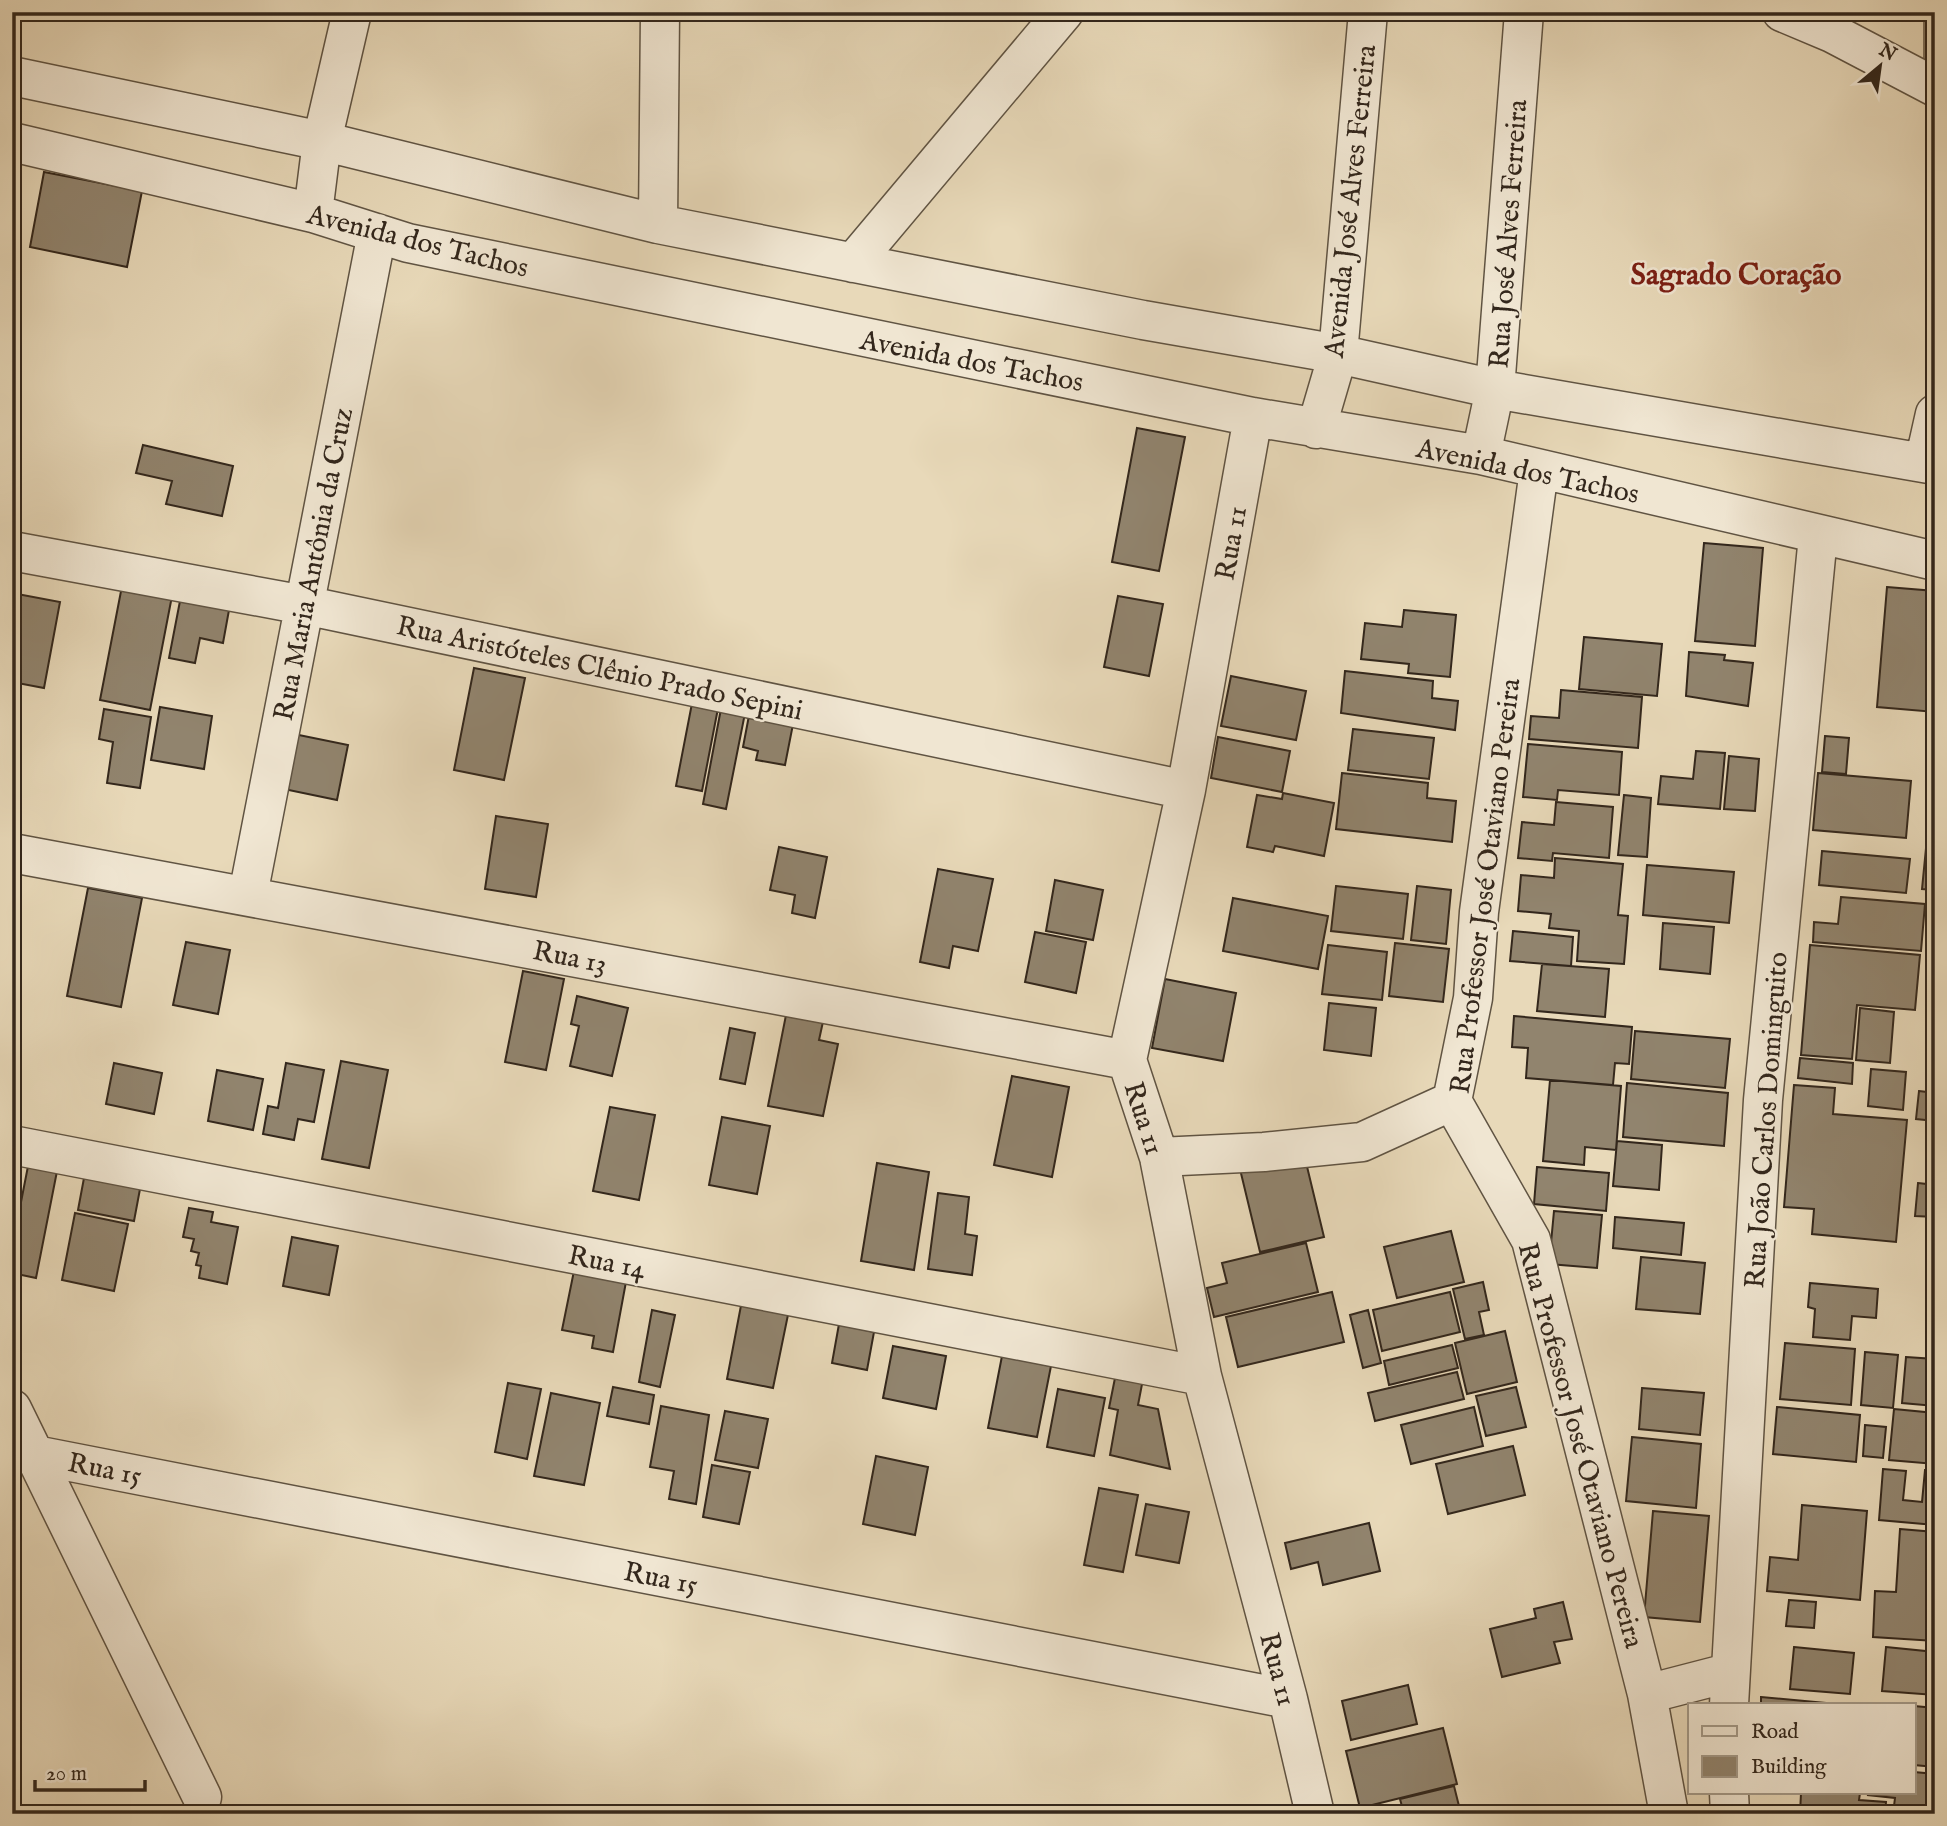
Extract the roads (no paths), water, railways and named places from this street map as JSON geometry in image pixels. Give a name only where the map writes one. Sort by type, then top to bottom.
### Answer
[{"type":"street","points":[[313,213],[321,141],[352,12]]},
{"type":"street","points":[[658,223],[660,12]]},
{"type":"street","points":[[853,263],[1064,12]]},
{"type":"street","name":"Avenida José Alves Ferreira","points":[[1315,429],[1338,354],[1368,12]]},
{"type":"street","name":"Rua José Alves Ferreira","points":[[1480,455],[1496,389],[1524,12]]},
{"type":"street","points":[[1782,12],[1833,22],[1935,87]]},
{"type":"street","points":[[12,76],[321,141],[658,223],[1130,317],[1338,354],[1496,389],[1929,464],[1935,414]]},
{"type":"street","name":"Avenida dos Tachos","points":[[12,142],[313,213],[408,243],[1253,417],[1480,455],[1818,536],[1935,561]]},
{"type":"street","name":"Rua Maria Antônia da Cruz","points":[[248,895],[377,233]]},
{"type":"street","name":"Rua 11","points":[[1253,417],[1186,790],[1127,1060],[1159,1157],[1202,1376],[1288,1699],[1315,1814]]},
{"type":"street","name":"Rua Professor José Otaviano Pereira","points":[[1539,470],[1479,912],[1473,998],[1452,1101],[1531,1240],[1647,1694],[1669,1814]]},
{"type":"street","name":"Rua João Carlos Dominguito","points":[[1728,1689],[1763,1100],[1818,536]]},
{"type":"street","name":"Rua Aristóteles Clênio Prado Sepini","points":[[12,551],[304,605],[1186,790]]},
{"type":"street","name":"Rua 13","points":[[12,853],[1127,1060]]},
{"type":"street","points":[[1159,1157],[1264,1152],[1362,1142],[1452,1101]]},
{"type":"street","name":"Rua 14","points":[[12,1146],[1202,1376]]},
{"type":"street","points":[[12,1409],[202,1797]]},
{"type":"street","name":"Rua 15","points":[[35,1455],[1288,1699]]},
{"type":"street","points":[[1647,1694],[1728,1689]]},
{"type":"street","points":[[1729,1794],[1730,1814]]},
{"type":"district","name":"Sagrado Coração","points":[[1736,274]]}]
